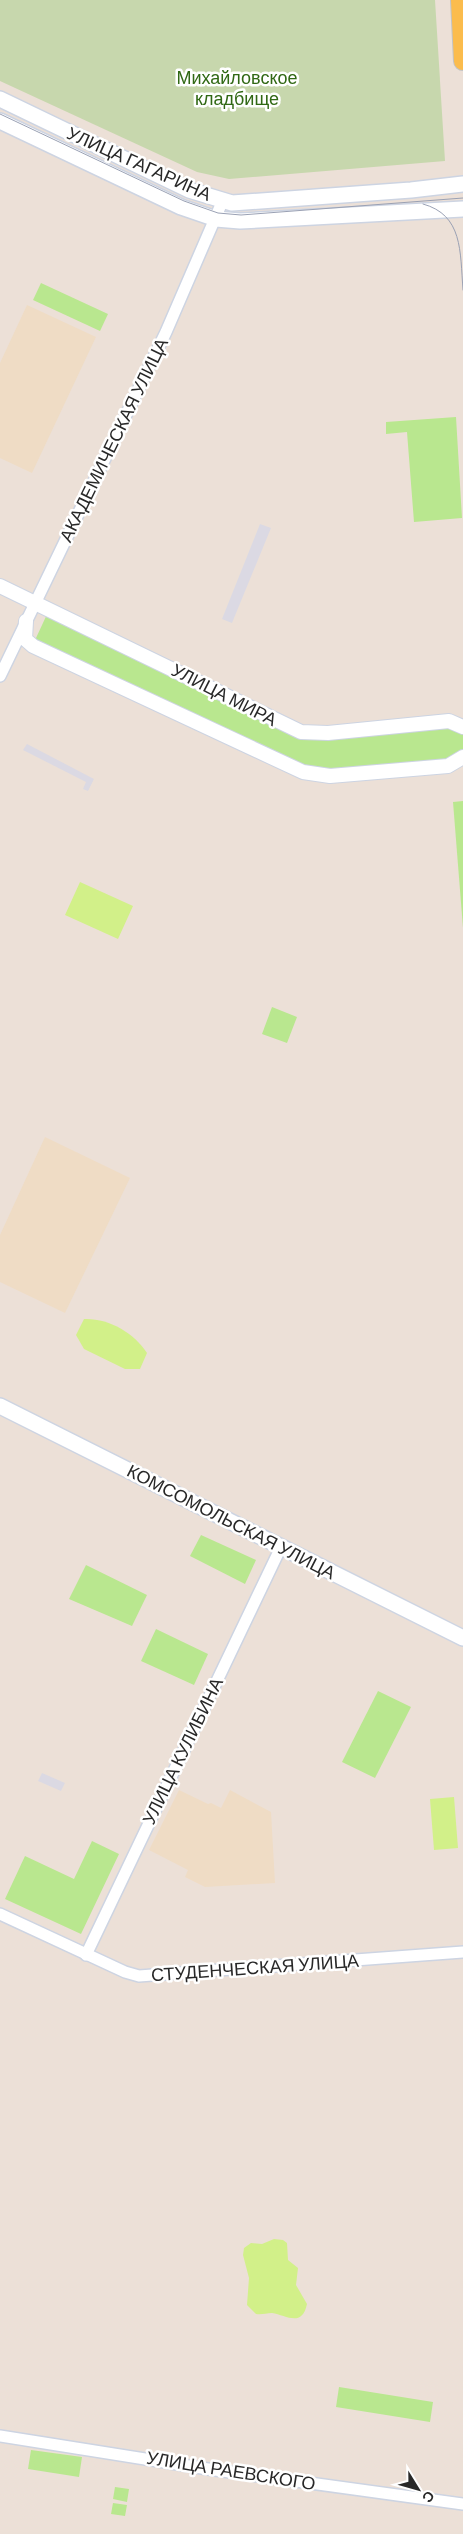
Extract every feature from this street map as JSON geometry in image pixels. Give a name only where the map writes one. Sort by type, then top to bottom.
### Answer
[{"type":"main road","points":[[460,0],[463,61]]},
{"type":"main road","name":"УЛИЦА ГАГАРИНА","points":[[0,99],[189,190],[223,200],[241,203],[463,184]]},
{"type":"main road","name":"УЛИЦА ГАГАРИНА","points":[[0,121],[181,207],[216,220],[240,221],[463,209]]},
{"type":"main road","name":"КОМСОМОЛЬСКАЯ УЛИЦА","points":[[0,1406],[463,1638]]},
{"type":"street","name":"АКАДЕМИЧЕСКАЯ УЛИЦА","points":[[0,676],[113,446],[195,268],[223,200]]},
{"type":"street","name":"УЛИЦА МИРА","points":[[0,586],[301,732],[328,733],[449,721],[463,727]]},
{"type":"street","name":"УЛИЦА МИРА","points":[[26,621],[25,639],[33,646],[304,772],[330,776],[448,766],[463,757]]},
{"type":"street","name":"УЛИЦА КУЛИБИНА","points":[[86,1955],[281,1546]]},
{"type":"street","name":"СТУДЕНЧЕСКАЯ УЛИЦА","points":[[0,1914],[125,1972],[153,1976],[463,1952]]},
{"type":"street","name":"УЛИЦА РАЕВСКОГО","points":[[0,2436],[463,2504]]},
{"type":"shaded area","points":[[27,305],[96,337],[32,473],[0,458],[0,363]]},
{"type":"shaded area","points":[[260,524],[271,528],[232,623],[222,619]]},
{"type":"shaded area","points":[[27,744],[94,779],[88,791],[83,789],[86,782],[23,750]]},
{"type":"shaded area","points":[[45,1137],[130,1178],[65,1313],[0,1282],[0,1235]]},
{"type":"shaded area","points":[[42,1773],[65,1783],[61,1791],[38,1781]]},
{"type":"shaded area","points":[[179,1790],[221,1808],[230,1790],[271,1812],[275,1883],[205,1887],[185,1877],[188,1870],[149,1850]]},
{"type":"green space","name":"Михайловское кладбище","points":[[0,0],[435,0],[445,161],[229,179],[197,172],[0,81]]},
{"type":"green space","points":[[41,283],[108,314],[100,331],[33,300]]},
{"type":"green space","points":[[456,417],[462,518],[414,522],[407,432],[386,434],[386,422]]},
{"type":"green space","points":[[49,610],[288,727],[463,727],[463,757],[318,775],[36,648],[36,638]]},
{"type":"green space","points":[[463,801],[463,928],[453,802]]},
{"type":"green space","points":[[80,882],[133,906],[118,939],[65,915]]},
{"type":"green space","points":[[272,1007],[297,1017],[287,1043],[262,1034]]},
{"type":"green space","points":[[84,1319],[93,1319],[111,1324],[135,1339],[147,1353],[140,1369],[125,1369],[84,1349],[76,1335]]},
{"type":"green space","points":[[201,1535],[256,1560],[245,1584],[190,1556]]},
{"type":"green space","points":[[86,1565],[147,1595],[132,1626],[69,1599]]},
{"type":"green space","points":[[156,1629],[208,1654],[194,1685],[141,1661]]},
{"type":"green space","points":[[378,1691],[411,1707],[375,1778],[342,1762]]},
{"type":"green space","points":[[454,1797],[458,1848],[434,1850],[430,1799]]},
{"type":"green space","points":[[92,1841],[119,1854],[81,1934],[5,1899],[25,1856],[74,1879]]},
{"type":"green space","points":[[274,2239],[283,2240],[287,2243],[288,2260],[298,2268],[296,2285],[307,2304],[305,2311],[297,2318],[272,2313],[256,2314],[247,2305],[249,2278],[243,2255],[244,2248],[251,2243],[262,2244]]},
{"type":"green space","points":[[339,2387],[433,2402],[430,2422],[336,2407]]},
{"type":"green space","points":[[31,2450],[82,2457],[79,2477],[28,2469]]},
{"type":"green space","points":[[115,2487],[129,2489],[127,2502],[113,2499]]},
{"type":"green space","points":[[113,2503],[127,2505],[125,2516],[111,2514]]},
{"type":"tram line","points":[[0,114],[184,201],[218,213],[241,215],[463,198]]},
{"type":"tram line","points":[[423,204],[436,209],[446,217],[452,226],[460,249],[463,290]]}]
